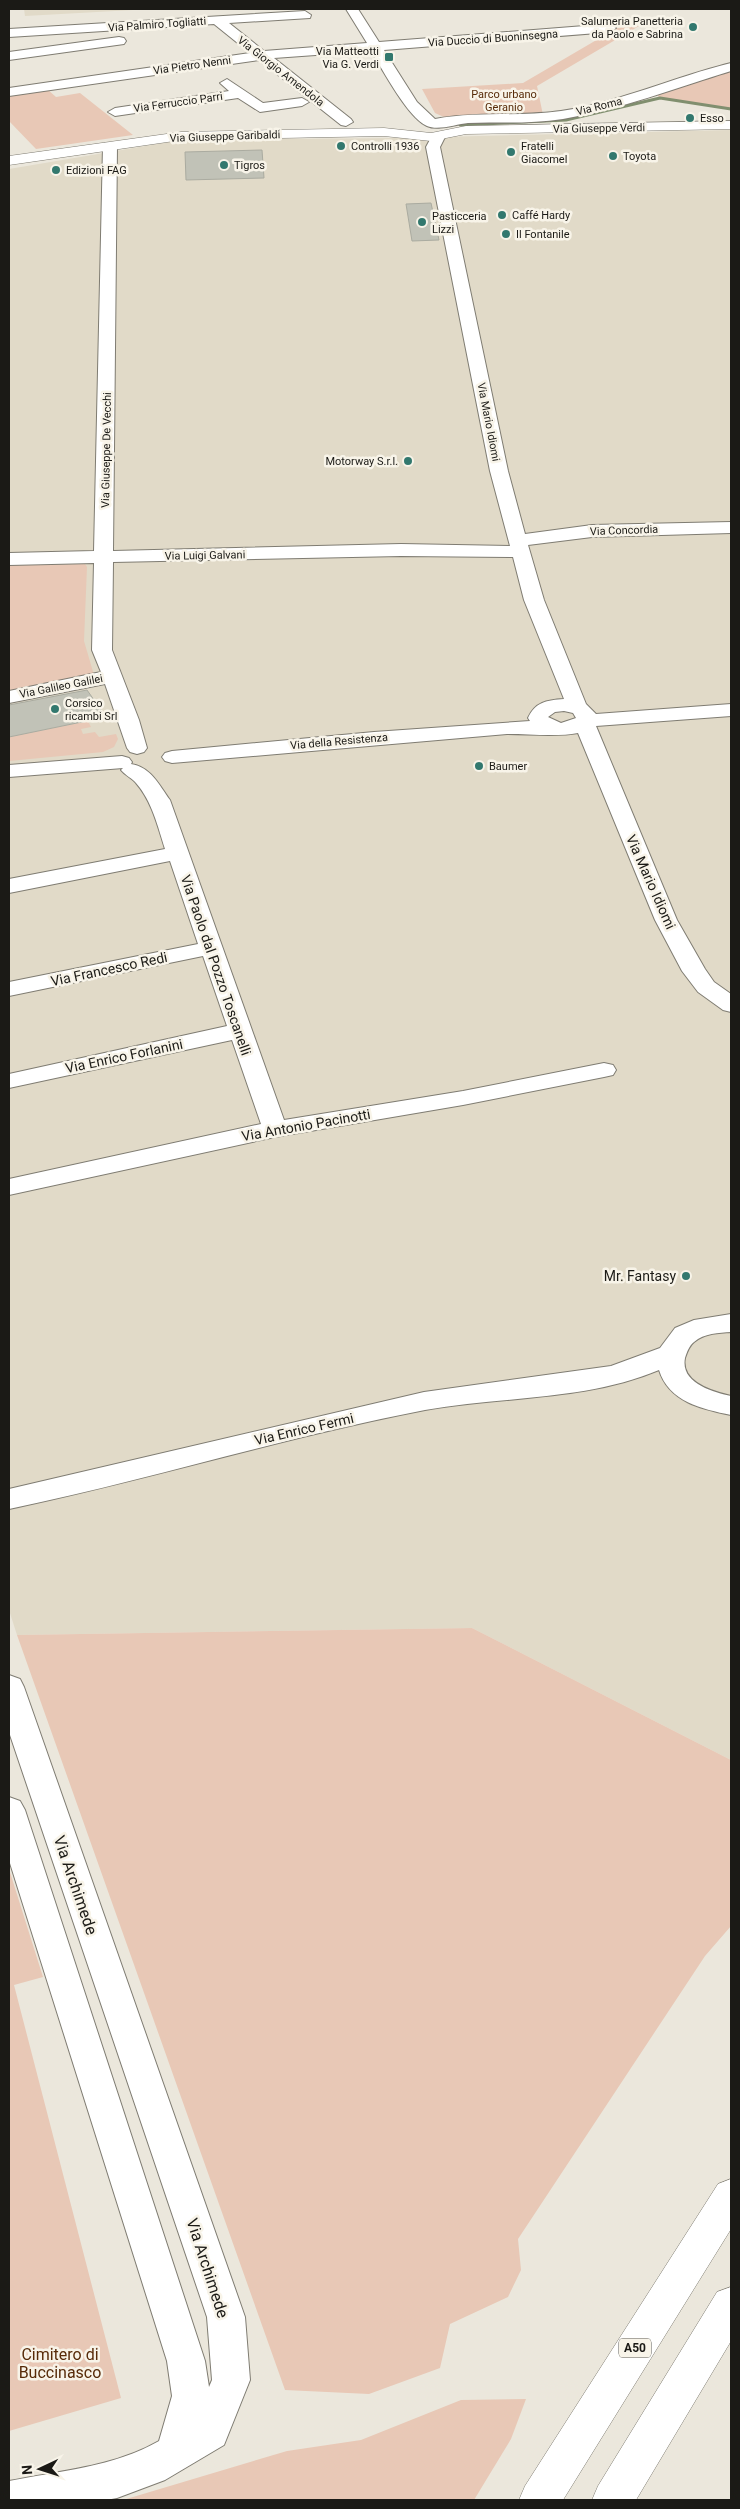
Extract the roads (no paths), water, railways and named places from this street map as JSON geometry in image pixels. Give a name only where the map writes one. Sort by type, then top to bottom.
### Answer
[{"type":"main road","name":"Via Giuseppe Verdi","points":[[435,130],[731,125]]},
{"type":"main road","name":"Via Giuseppe Garibaldi","points":[[9,161],[181,136],[435,130]]},
{"type":"main road","name":"A50","points":[[540,2500],[731,2196]]},
{"type":"main road","points":[[613,2500],[731,2305]]},
{"type":"street","points":[[352,9],[375,46]]},
{"type":"street","name":"Via Palmiro Togliatti","points":[[9,33],[219,23],[305,15]]},
{"type":"street","name":"Via Palmiro Togliatti","points":[[9,56],[134,39],[219,23]]},
{"type":"street","name":"Via Giorgio Amendola","points":[[219,23],[264,55],[346,122]]},
{"type":"street","name":"Via Duccio di Buoninsegna","points":[[375,46],[610,28]]},
{"type":"street","name":"Via Pietro Nenni","points":[[9,92],[264,55],[375,46]]},
{"type":"street","name":"Via Mario Idiomi","points":[[375,46],[412,105],[435,130],[499,471],[534,600],[568,714],[592,744],[666,920],[694,972],[706,988],[731,1006]]},
{"type":"street","points":[[202,64],[260,108],[302,102]]},
{"type":"street","name":"Via Roma","points":[[435,130],[564,115],[648,94],[731,67]]},
{"type":"street","name":"Via Ferruccio Parri","points":[[115,112],[241,93]]},
{"type":"street","name":"Via Giuseppe De Vecchi","points":[[110,146],[105,557],[102,650],[113,676],[130,760]]},
{"type":"street","name":"Via Concordia","points":[[516,536],[592,531],[731,527]]},
{"type":"street","name":"Via Luigi Galvani","points":[[401,550],[491,532],[516,536]]},
{"type":"street","name":"Via Luigi Galvani","points":[[9,559],[401,550],[516,536]]},
{"type":"street","name":"Via Galileo Galilei","points":[[9,697],[113,676]]},
{"type":"street","points":[[568,714],[634,717],[731,710]]},
{"type":"street","name":"Via della Resistenza","points":[[169,762],[507,728],[568,714]]},
{"type":"street","points":[[9,771],[130,760],[154,747],[163,749],[169,762]]},
{"type":"street","name":"Via Paolo dal Pozzo Toscanelli","points":[[130,760],[159,800]]},
{"type":"street","name":"Via Paolo dal Pozzo Toscanelli","points":[[169,762],[159,780],[159,800],[238,1031],[274,1129]]},
{"type":"street","points":[[9,886],[177,853]]},
{"type":"street","name":"Via Francesco Redi","points":[[9,989],[210,948]]},
{"type":"street","name":"Via Enrico Forlanini","points":[[9,1081],[238,1031]]},
{"type":"street","name":"Via Antonio Pacinotti","points":[[9,1187],[274,1129],[463,1098],[604,1070]]},
{"type":"street","points":[[689,1391],[673,1374],[670,1364],[675,1344],[682,1336],[706,1325],[731,1323]]},
{"type":"street","points":[[602,1377],[635,1369],[671,1354]]},
{"type":"street","points":[[602,1377],[659,1380],[689,1391],[704,1400],[731,1405]]},
{"type":"street","name":"Via Enrico Fermi","points":[[9,1499],[425,1401],[602,1377]]},
{"type":"street","name":"Via Archimede","points":[[9,1688],[226,2318],[231,2380],[210,2432],[151,2467],[117,2478],[9,2500]]},
{"type":"street","points":[[9,1810],[186,2361],[191,2396],[175,2452]]},
{"type":"waterway","points":[[460,125],[566,120],[660,98],[731,109]]},
{"type":"place","name":"Salumeria Panetteria da Paolo e Sabrina","points":[[693,27]]},
{"type":"place","name":"Via Matteotti Via G. Verdi","points":[[389,57]]},
{"type":"place","name":"Esso","points":[[690,118]]},
{"type":"place","name":"Controlli 1936","points":[[341,146]]},
{"type":"place","name":"Fratelli Giacomel","points":[[511,152]]},
{"type":"place","name":"Toyota","points":[[613,156]]},
{"type":"place","name":"Tigros","points":[[224,165]]},
{"type":"place","name":"Edizioni FAG","points":[[56,170]]},
{"type":"place","name":"Caffé Hardy","points":[[502,215]]},
{"type":"place","name":"Pasticceria Lizzi","points":[[422,222]]},
{"type":"place","name":"Il Fontanile","points":[[506,234]]},
{"type":"place","name":"Motorway S.r.l.","points":[[408,461]]},
{"type":"place","name":"Corsico ricambi Srl","points":[[55,709]]},
{"type":"place","name":"Baumer","points":[[479,766]]},
{"type":"place","name":"Mr. Fantasy","points":[[686,1276]]},
{"type":"park label","name":"Parco urbano Geranio","points":[[504,100]]},
{"type":"park label","name":"Cimitero di Buccinasco","points":[[60,2363]]}]
